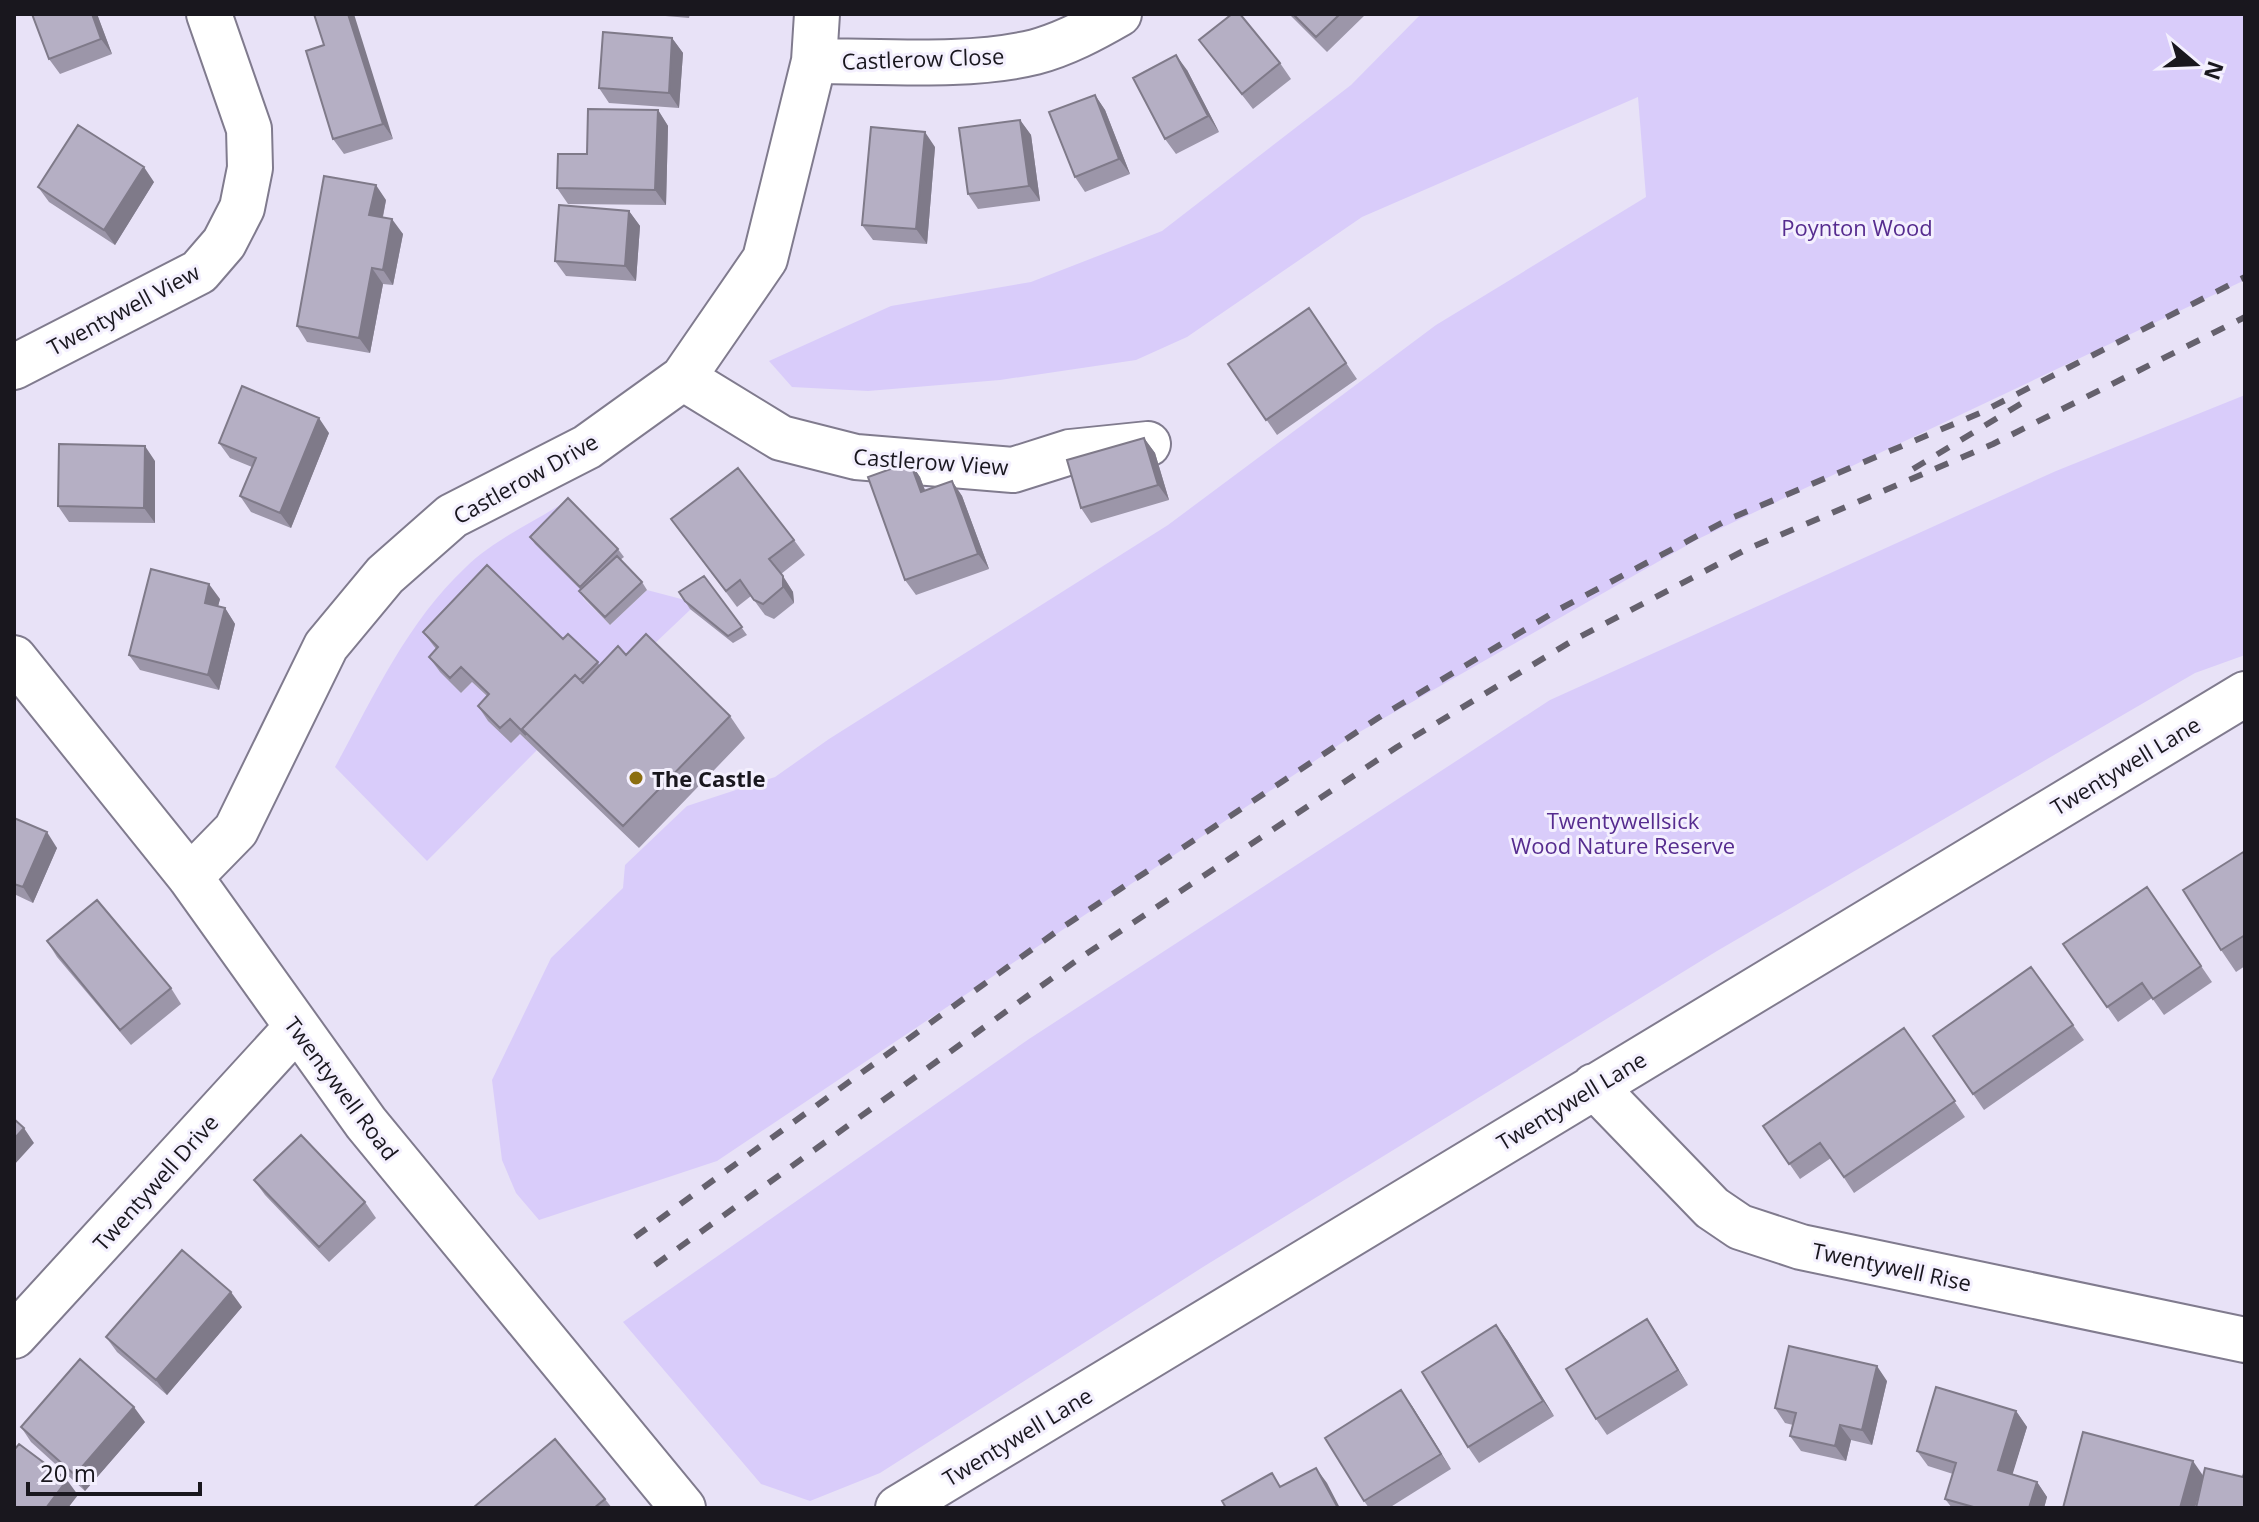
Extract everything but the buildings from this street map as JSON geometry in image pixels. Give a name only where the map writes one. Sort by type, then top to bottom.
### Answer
[{"type":"street","name":"Twentywell View","points":[[14,367],[199,272],[224,243],[242,208],[250,168],[249,129],[209,14]]},
{"type":"street","name":"Castlerow Drive","points":[[190,877],[236,830],[326,646],[385,575],[452,516],[587,447],[683,378],[765,259],[814,61],[817,14]]},
{"type":"street","name":"Castlerow Close","points":[[814,61],[993,60],[1038,51],[1082,35],[1119,14]]},
{"type":"street","name":"Castlerow View","points":[[683,378],[781,438],[856,457],[1013,470],[1070,452],[1148,444]]},
{"type":"street","name":"Twentywell Road","points":[[14,658],[190,877],[366,1123],[683,1508]]},
{"type":"street","name":"Twentywell Lane","points":[[898,1508],[2245,694]]},
{"type":"street","name":"Twentywell Drive","points":[[14,1336],[296,1028]]},
{"type":"street","name":"Twentywell Rise","points":[[1594,1086],[1712,1208],[1740,1227],[1801,1247],[2245,1340]]},
{"type":"green space","name":"Poynton Wood","points":[[1421,14],[2245,14],[2245,280],[1698,539],[1349,738],[717,1161],[539,1220],[516,1193],[502,1160],[492,1080],[551,958],[623,888],[625,865],[687,806],[775,777],[829,739],[1168,525],[1436,325],[1646,197],[1638,97],[1362,217],[1187,337],[1136,360],[1000,380],[868,391],[792,387],[769,361],[891,306],[1031,282],[1162,231],[1351,85]]},
{"type":"green space","name":"Twentywellsick Wood Nature Reserve","points":[[2245,395],[2245,655],[2195,673],[1717,951],[1203,1267],[880,1473],[810,1501],[761,1484],[623,1322],[1029,1039],[1550,700],[2056,471]]},
{"type":"green space","points":[[568,500],[585,595],[583,598],[610,625],[647,590],[685,600],[691,609],[613,683],[434,647],[449,662],[461,693],[472,682],[500,709],[511,743],[520,734],[537,750],[427,861],[335,767],[409,636],[445,589],[489,548]]},
{"type":"railway","points":[[635,1237],[1060,929],[1378,718],[1556,611],[1729,519],[1980,413],[2245,277]]},
{"type":"railway","points":[[655,1265],[1080,958],[1397,747],[1572,641],[1745,550],[1993,444],[2245,317]]},
{"type":"railway","points":[[1913,469],[2022,403]]},
{"type":"place","name":"The Castle","points":[[636,778]]}]
